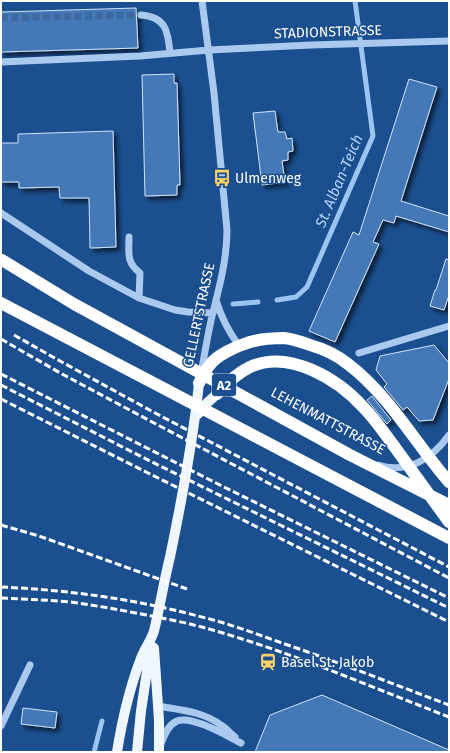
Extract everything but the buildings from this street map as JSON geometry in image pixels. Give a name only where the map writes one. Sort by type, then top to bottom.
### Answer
[{"type":"highway","name":"A2","points":[[1,259],[74,304],[350,455],[449,505]]},
{"type":"highway","name":"A2","points":[[1,303],[449,538]]},
{"type":"highway","points":[[199,383],[209,365],[219,356],[244,344],[270,338],[290,339],[318,347],[348,363],[376,389],[403,421],[426,454],[449,482]]},
{"type":"highway","points":[[216,394],[236,376],[249,367],[260,363],[283,362],[305,367],[322,374],[342,388],[364,408],[394,446],[449,522]]},
{"type":"main road","name":"GELLERTSTRASSE","points":[[117,752],[119,737],[131,688],[140,660],[153,632],[190,457],[199,383]]},
{"type":"main road","points":[[196,417],[216,394]]},
{"type":"main road","name":"GELLERTSTRASSE","points":[[153,632],[158,706],[159,752]]},
{"type":"main road","points":[[137,752],[142,703],[153,632]]},
{"type":"street","name":"GELLERTSTRASSE","points":[[199,383],[224,266],[227,245],[227,230],[209,50],[202,1]]},
{"type":"street","points":[[141,15],[155,17],[164,25],[167,32],[170,53]]},
{"type":"street","name":"STADIONSTRASSE","points":[[1,62],[140,56],[209,50],[324,44],[449,40]]},
{"type":"street","points":[[1,213],[89,271],[140,298],[175,310],[213,313]]},
{"type":"street","points":[[129,237],[129,257],[131,264],[140,272],[140,298]]},
{"type":"street","points":[[216,300],[219,311],[232,336],[244,344]]},
{"type":"street","points":[[359,353],[449,326]]},
{"type":"street","name":"LEHENMATTSTRASSE","points":[[216,394],[229,390],[245,392],[372,463],[383,466],[395,467],[417,464],[436,451],[449,435]]},
{"type":"street","points":[[1,726],[30,666]]},
{"type":"street","points":[[158,706],[202,714],[221,725],[241,743],[201,724],[182,720],[177,721],[168,727],[163,737],[159,752]]},
{"type":"waterway","name":"St. Alban-Teich","points":[[277,300],[296,297],[307,287],[373,136],[355,1]]},
{"type":"waterway","name":"St. Alban-Teich","points":[[233,304],[258,302]]},
{"type":"waterway","name":"St. Alban-Teich","points":[[94,752],[102,721]]},
{"type":"tunnel","points":[[1,18],[141,15]]},
{"type":"railway","points":[[14,335],[157,414],[449,567]]},
{"type":"railway","points":[[1,339],[62,374],[449,578]]},
{"type":"railway","points":[[1,374],[222,486],[449,598]]},
{"type":"railway","points":[[1,385],[150,461],[449,608]]},
{"type":"railway","points":[[1,399],[449,622]]},
{"type":"railway","points":[[1,525],[39,536],[187,589]]},
{"type":"railway","points":[[1,587],[51,590],[101,596],[174,610],[209,619],[240,628],[324,658],[449,705]]},
{"type":"railway","points":[[1,598],[71,602],[136,613],[198,626],[293,656],[449,717]]},
{"type":"place","name":"Ulmenweg","points":[[222,178]]},
{"type":"place","name":"Basel St. Jakob","points":[[268,662]]}]
